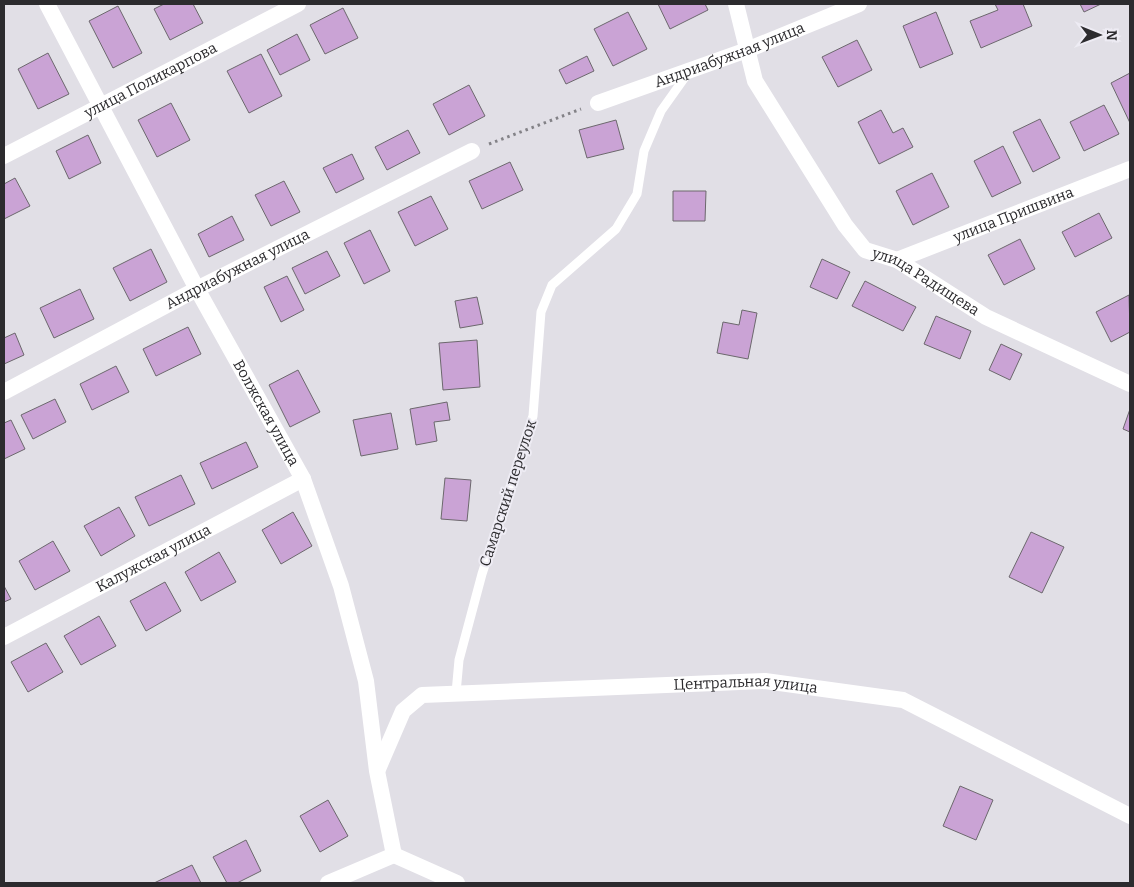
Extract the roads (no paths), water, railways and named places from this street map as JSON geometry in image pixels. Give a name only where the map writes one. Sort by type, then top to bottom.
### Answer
[{"type":"street","name":"Волжская улица","points":[[47,4],[197,289],[303,479],[341,586],[366,681],[377,771],[394,855]]},
{"type":"street","name":"улица Поликарпова","points":[[4,156],[101,104],[298,4]]},
{"type":"street","name":"улица Радищева","points":[[736,4],[755,81],[845,225],[866,250],[897,260],[986,317],[1130,384]]},
{"type":"street","name":"Андриабужная улица","points":[[598,103],[748,50],[859,4]]},
{"type":"street","name":"Андриабужная улица","points":[[4,392],[197,289],[472,151]]},
{"type":"street","name":"улица Пришвина","points":[[897,260],[1130,169]]},
{"type":"street","name":"Калужская улица","points":[[4,637],[303,479]]},
{"type":"street","name":"Центральная улица","points":[[377,771],[403,711],[422,696],[765,680],[903,700],[1130,816]]},
{"type":"street","points":[[328,883],[394,855],[457,883]]},
{"type":"lane","name":"Самарский переулок","points":[[456,693],[459,660],[482,574],[533,416],[541,312],[552,285],[616,229],[636,194],[644,151],[661,111],[690,71]]}]
